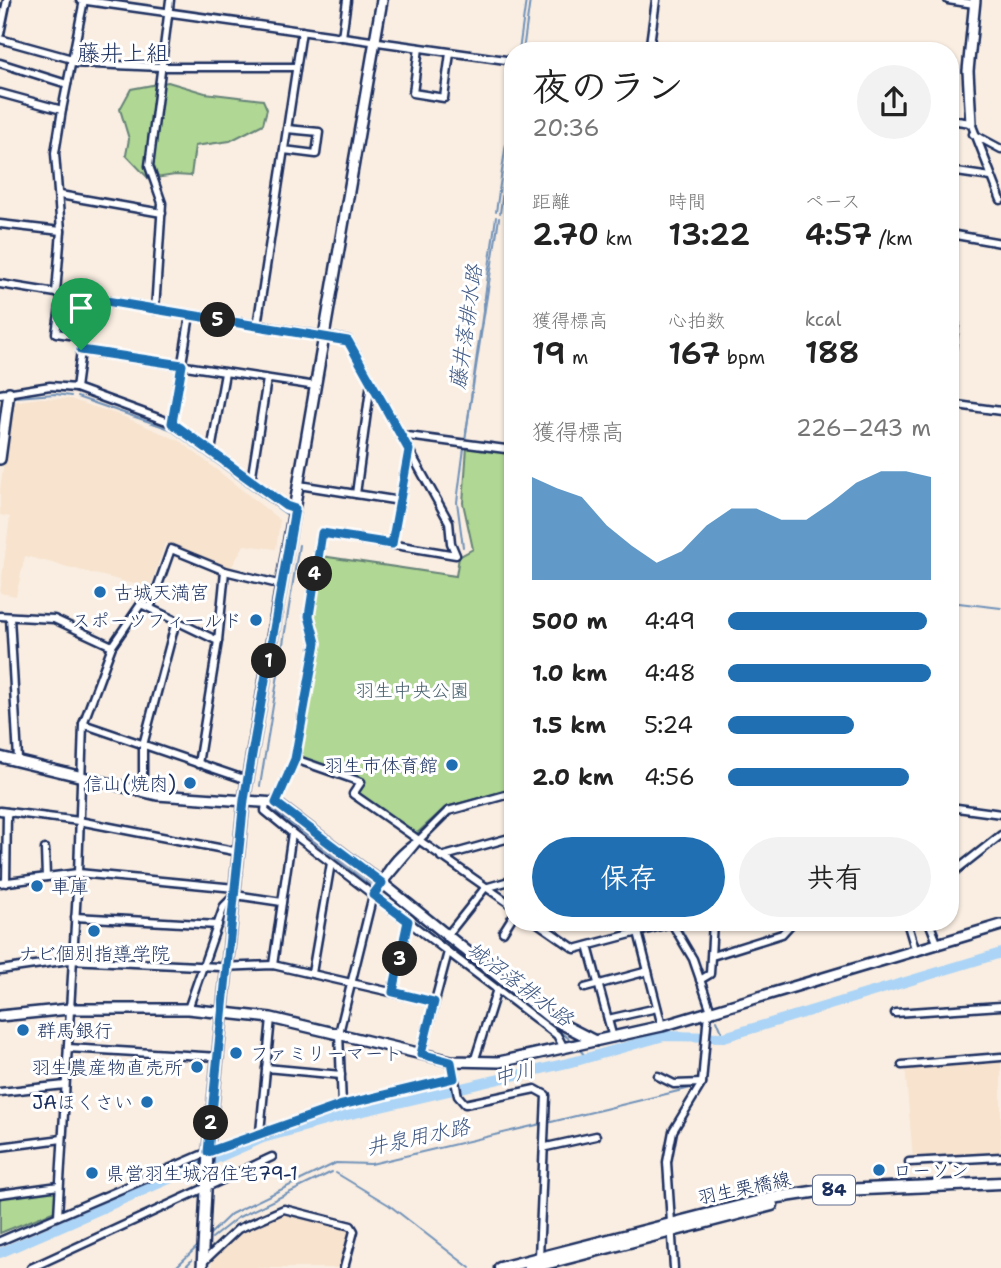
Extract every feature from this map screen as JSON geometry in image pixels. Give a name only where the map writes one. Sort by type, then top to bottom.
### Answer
[{"type":"main road","name":"羽生栗橋線","points":[[500,1268],[537,1265],[772,1198],[819,1191],[1001,1183]]},
{"type":"main road","name":"羽生栗橋線","points":[[671,1227],[817,1197],[1001,1189]]},
{"type":"street","points":[[7,0],[0,36],[71,61],[161,67],[296,67]]},
{"type":"street","points":[[83,337],[56,333],[61,231],[55,153],[83,0],[504,60]]},
{"type":"street","points":[[155,310],[162,203],[149,166],[170,0]]},
{"type":"street","points":[[342,37],[347,0]]},
{"type":"street","points":[[202,1265],[208,1152],[244,800],[382,0]]},
{"type":"street","points":[[650,42],[656,0]]},
{"type":"street","points":[[948,0],[974,2],[968,71],[971,123],[973,134],[1001,200]]},
{"type":"street","points":[[257,326],[302,31]]},
{"type":"street","points":[[419,48],[413,93],[423,95],[444,98],[450,53]]},
{"type":"street","points":[[0,63],[67,84]]},
{"type":"street","points":[[0,93],[62,110]]},
{"type":"street","points":[[959,121],[971,123]]},
{"type":"street","points":[[284,150],[316,154],[319,132],[287,129]]},
{"type":"street","points":[[973,134],[1001,149]]},
{"type":"street","points":[[959,172],[991,177]]},
{"type":"street","points":[[60,195],[162,213]]},
{"type":"street","points":[[0,224],[61,231]]},
{"type":"street","points":[[959,236],[1001,243]]},
{"type":"street","points":[[0,284],[348,341],[449,522],[451,543],[456,555],[322,533],[309,616],[316,643],[295,759],[265,811],[556,1035],[564,1048]]},
{"type":"street","points":[[76,388],[88,298]]},
{"type":"street","points":[[172,423],[190,315]]},
{"type":"street","points":[[81,350],[316,386]]},
{"type":"street","points":[[211,451],[225,373]]},
{"type":"street","points":[[248,480],[252,475],[267,379]]},
{"type":"street","points":[[356,494],[371,382]]},
{"type":"street","points":[[0,459],[4,393],[50,386],[76,388],[172,423],[248,480],[286,506],[295,509]]},
{"type":"street","points":[[959,405],[1001,411]]},
{"type":"street","points":[[400,435],[504,449]]},
{"type":"street","points":[[392,544],[409,450]]},
{"type":"street","points":[[299,485],[400,501]]},
{"type":"street","points":[[150,608],[171,549],[225,572],[282,585]]},
{"type":"street","points":[[198,764],[218,641],[225,572]]},
{"type":"street","points":[[58,1216],[78,873],[83,724],[112,646],[141,604],[218,641]]},
{"type":"street","points":[[0,616],[54,619],[112,646]]},
{"type":"street","points":[[10,617],[18,759]]},
{"type":"street","points":[[143,793],[143,745],[176,621]]},
{"type":"street","points":[[83,724],[247,780]]},
{"type":"street","points":[[0,757],[18,759],[143,793],[271,803],[382,883],[550,1018],[594,1041]]},
{"type":"street","points":[[295,759],[360,782],[353,794],[504,900]]},
{"type":"street","points":[[342,1105],[339,1033],[373,895],[382,883],[384,874],[409,846],[418,841],[448,811],[504,795]]},
{"type":"street","points":[[959,808],[1001,814]]},
{"type":"street","points":[[239,852],[79,821],[3,812],[3,883],[78,873],[235,891],[282,902]]},
{"type":"street","points":[[273,965],[292,833]]},
{"type":"street","points":[[959,868],[1001,835]]},
{"type":"street","points":[[441,856],[504,838]]},
{"type":"street","points":[[45,849],[46,877]]},
{"type":"street","points":[[312,973],[331,863]]},
{"type":"street","points":[[421,1054],[450,939],[485,888],[504,883]]},
{"type":"street","points":[[188,1009],[224,906],[235,891]]},
{"type":"street","points":[[75,917],[218,925]]},
{"type":"street","points":[[393,992],[408,921]]},
{"type":"street","points":[[0,1016],[69,1009],[188,1009],[271,1018],[451,1062],[499,1062],[662,1026],[1001,925]]},
{"type":"street","points":[[549,931],[575,949],[642,931]]},
{"type":"street","points":[[674,1268],[667,1162],[673,1131],[702,1083],[709,1012],[693,959],[677,931]]},
{"type":"street","points":[[700,980],[709,974],[713,931]]},
{"type":"street","points":[[712,956],[785,931]]},
{"type":"street","points":[[910,931],[916,952]]},
{"type":"street","points":[[933,931],[938,945]]},
{"type":"street","points":[[638,932],[662,1026]]},
{"type":"street","points":[[588,946],[613,1038]]},
{"type":"street","points":[[0,970],[72,960],[204,966],[273,965],[434,1002]]},
{"type":"street","points":[[585,988],[648,971]]},
{"type":"street","points":[[474,1062],[496,989]]},
{"type":"street","points":[[895,1013],[1001,1006]]},
{"type":"street","points":[[608,1019],[657,1008]]},
{"type":"street","points":[[260,1132],[271,1018]]},
{"type":"street","points":[[68,1048],[219,1057]]},
{"type":"street","points":[[902,1065],[1001,1057]]},
{"type":"street","points":[[451,1062],[458,1096],[468,1104],[539,1090],[547,1099],[537,1265]]},
{"type":"street","points":[[266,1068],[341,1075]]},
{"type":"street","points":[[657,1076],[674,1084],[702,1083]]},
{"type":"street","points":[[0,1241],[260,1132],[342,1105],[455,1081]]},
{"type":"street","points":[[0,1092],[65,1085]]},
{"type":"street","points":[[546,1147],[596,1136]]},
{"type":"street","points":[[0,1147],[62,1139]]},
{"type":"street","points":[[31,1268],[271,1157]]},
{"type":"street","points":[[909,1162],[1001,1157]]},
{"type":"street","points":[[0,1194],[59,1186]]},
{"type":"street","points":[[202,1265],[238,1229],[284,1209],[351,1226],[354,1231],[344,1268]]},
{"type":"shaded area","points":[[40,398],[70,399],[122,416],[180,441],[280,520],[276,549],[244,545],[230,570],[165,543],[150,588],[25,556],[16,596],[0,593],[10,517],[0,515],[0,490],[12,402]]},
{"type":"shaded area","points":[[1001,1060],[1001,1153],[913,1158],[905,1066]]},
{"type":"shaded area","points":[[285,1212],[350,1229],[341,1268],[212,1268],[211,1261],[241,1231]]},
{"type":"green space","points":[[168,82],[205,93],[263,100],[267,109],[263,124],[230,141],[195,146],[191,176],[175,175],[149,179],[126,155],[129,139],[120,109],[131,89]]},
{"type":"green space","name":"羽生中央公園","points":[[467,447],[504,452],[504,791],[446,807],[415,835],[357,793],[365,780],[297,756],[318,643],[312,616],[321,556],[456,576],[459,557],[473,549],[463,503]]},
{"type":"green space","points":[[55,1190],[55,1211],[0,1233],[0,1197]]},
{"type":"waterway","name":"藤井落排水路","points":[[520,42],[526,0]]},
{"type":"waterway","name":"藤井落排水路","points":[[524,42],[530,0]]},
{"type":"waterway","name":"藤井落排水路","points":[[496,212],[504,157]]},
{"type":"waterway","name":"藤井落排水路","points":[[500,213],[504,185]]},
{"type":"waterway","name":"藤井落排水路","points":[[465,441],[496,217]]},
{"type":"waterway","name":"藤井落排水路","points":[[466,432],[499,218]]},
{"type":"waterway","name":"城沼落排水路","points":[[16,397],[55,394],[71,396]]},
{"type":"waterway","name":"城沼落排水路","points":[[77,397],[170,429],[286,514]]},
{"type":"waterway","name":"藤井落排水路","points":[[463,547],[457,502],[464,448]]},
{"type":"waterway","name":"城沼落排水路","points":[[260,786],[299,545]]},
{"type":"waterway","points":[[959,603],[1001,608]]},
{"type":"waterway","name":"城沼落排水路","points":[[274,811],[374,888]]},
{"type":"waterway","name":"城沼落排水路","points":[[379,892],[447,946]]},
{"type":"waterway","name":"藤井落排水路","points":[[682,931],[704,975]]},
{"type":"waterway","name":"城沼落排水路","points":[[452,950],[572,1041]]},
{"type":"waterway","name":"中川","points":[[0,1253],[263,1138],[343,1116],[576,1061],[664,1036],[724,1037],[1001,953]]},
{"type":"waterway","name":"藤井落排水路","points":[[717,1020],[724,1037]]},
{"type":"waterway","name":"城沼落排水路","points":[[579,1049],[587,1058]]},
{"type":"waterway","name":"井泉用水路","points":[[547,1123],[695,1087]]},
{"type":"waterway","name":"井泉用水路","points":[[208,1236],[231,1214],[336,1163],[371,1164],[541,1124]]},
{"type":"waterway","points":[[212,1238],[237,1218],[332,1172]]},
{"type":"waterway","points":[[336,1173],[389,1205],[470,1268]]},
{"type":"waterway","name":"井泉用水路","points":[[175,1268],[199,1245]]},
{"type":"waterway","points":[[184,1268],[192,1260]]},
{"type":"place","name":"古城天満宮","points":[[100,592]]},
{"type":"place","name":"スポーツフィ一ルド","points":[[256,620]]},
{"type":"place","name":"羽生市体育館","points":[[452,765]]},
{"type":"place","name":"信山(焼肉)","points":[[190,783]]},
{"type":"place","name":"車庫","points":[[37,886]]},
{"type":"place","name":"ナビ個別指導学院","points":[[94,931]]},
{"type":"place","name":"群馬銀行","points":[[23,1030]]},
{"type":"place","name":"ファミリーマート","points":[[236,1053]]},
{"type":"place","name":"羽生農産物直売所","points":[[197,1067]]},
{"type":"place","name":"JAほくさい","points":[[147,1102]]},
{"type":"place","name":"ローソン","points":[[879,1170]]},
{"type":"place","name":"県営羽生城沼住宅79-1","points":[[92,1173]]},
{"type":"district","name":"藤井上組","points":[[123,53]]},
{"type":"route","points":[[88,298],[348,341],[409,450],[392,544],[322,533],[309,616],[316,643],[295,759],[276,803],[382,883],[373,895],[408,921],[393,992],[434,1002],[421,1054],[451,1062],[454,1078],[342,1105],[208,1152],[244,800],[295,509],[286,506],[248,480],[172,423],[182,365],[81,350],[88,298]]}]
